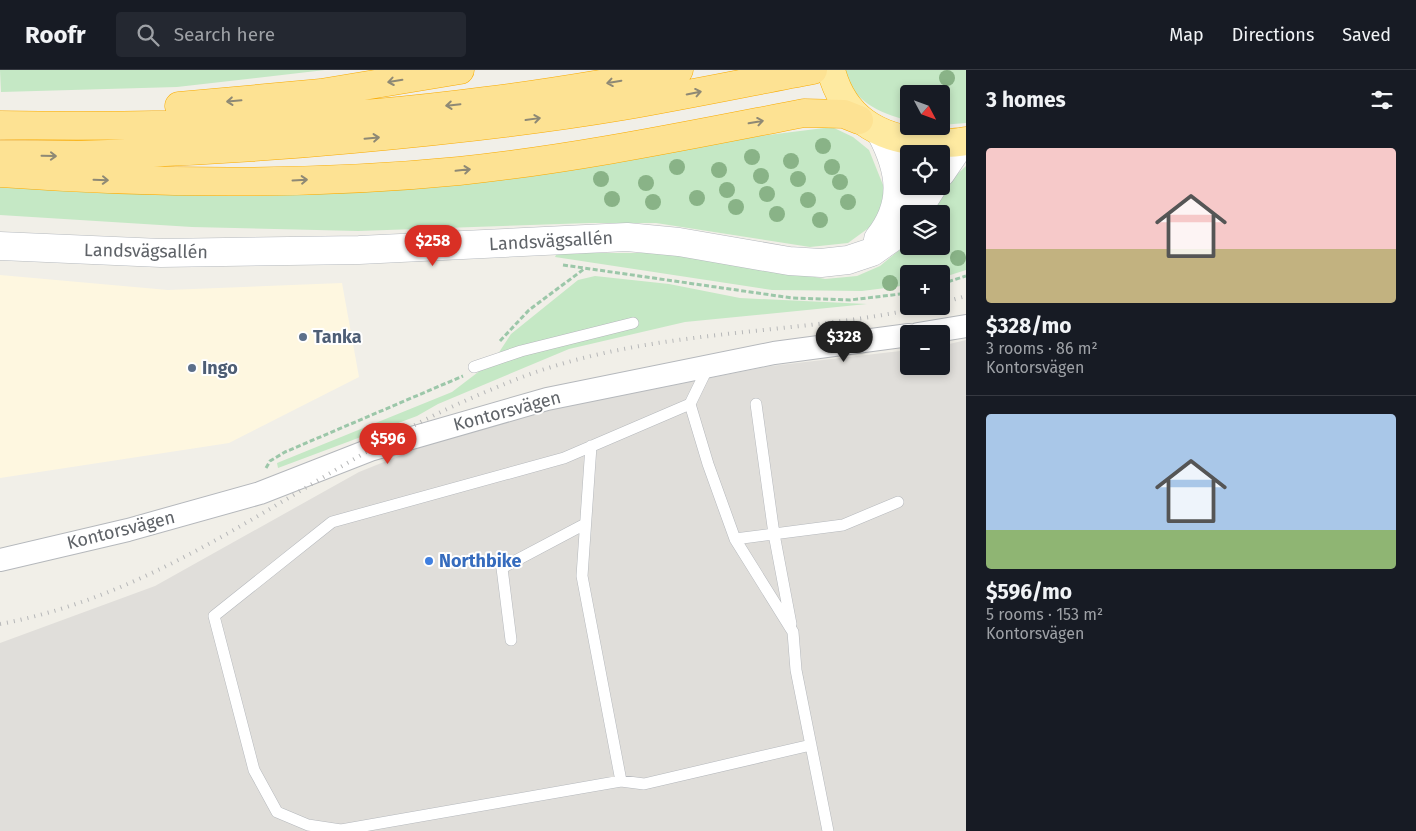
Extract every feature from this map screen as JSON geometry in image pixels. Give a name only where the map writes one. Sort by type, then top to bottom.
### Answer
[{"type":"highway","points":[[12,126],[142,109],[321,93],[460,70]]},
{"type":"highway","points":[[12,126],[175,123],[328,117],[486,101],[679,70]]},
{"type":"highway","points":[[0,155],[67,156],[253,148],[419,133],[621,106],[813,70]]},
{"type":"highway","points":[[830,70],[844,99],[870,126]]},
{"type":"highway","points":[[0,174],[92,180],[252,183],[438,172],[520,164],[804,113],[844,114],[870,126],[918,142],[964,141]]},
{"type":"main road","points":[[859,257],[872,246],[890,223],[898,196],[898,183],[892,155],[870,126]]},
{"type":"main road","points":[[950,160],[964,141]]},
{"type":"main road","name":"Landsvägsallén","points":[[0,246],[161,253],[359,250],[627,237],[714,247],[804,262],[836,263],[859,257],[883,245],[900,229]]},
{"type":"street","points":[[950,329],[966,326]]},
{"type":"street","name":"Kontorsvägen","points":[[0,560],[128,530],[260,493],[370,450],[547,399],[774,353],[900,336]]},
{"type":"lane","points":[[474,367],[521,351],[633,323]]},
{"type":"lane","points":[[708,367],[690,404],[564,458],[332,522],[214,616],[254,770],[277,812],[308,825],[341,830],[621,780],[644,784],[811,745]]},
{"type":"lane","points":[[690,404],[708,464],[735,539],[793,632]]},
{"type":"lane","points":[[756,404],[774,534],[793,632],[796,670],[828,831]]},
{"type":"lane","points":[[591,446],[582,576],[621,780]]},
{"type":"lane","points":[[735,539],[843,525],[898,502]]},
{"type":"lane","points":[[511,640],[502,568],[585,524]]},
{"type":"path","points":[[474,367],[529,310],[584,269]]},
{"type":"path","points":[[599,269],[792,298],[850,300],[900,294]]},
{"type":"path","points":[[950,281],[966,276]]},
{"type":"shaded area","points":[[0,275],[168,290],[342,283],[359,377],[229,443],[0,478]]},
{"type":"shaded area","points":[[966,340],[966,831],[0,831],[0,643],[155,586],[359,472],[461,431],[552,409],[771,366],[900,351],[900,375],[950,375],[950,344]]},
{"type":"green space","points":[[0,70],[325,70],[177,87],[1,92]]},
{"type":"green space","points":[[842,70],[966,70],[966,123],[950,124],[950,85],[900,85],[900,118],[868,104],[848,81]]},
{"type":"green space","points":[[832,127],[853,137],[869,150],[883,185],[883,206],[870,227],[848,243],[810,247],[656,223],[589,223],[358,231],[192,227],[0,215],[0,186],[99,193],[290,194],[446,185],[525,177],[696,144]]},
{"type":"green space","points":[[966,166],[966,270],[950,275],[950,265],[900,265],[900,286],[862,291],[772,290],[555,257],[557,253],[667,253],[743,263],[825,279],[857,276],[880,266],[900,249],[900,255],[950,255],[950,205],[935,205],[941,195],[950,195],[950,181]]},
{"type":"green space","points":[[595,276],[669,284],[740,298],[867,304],[685,322],[569,349],[438,404],[417,416],[278,468],[277,463],[452,392],[494,360],[511,334],[578,280]]},
{"type":"railway","points":[[950,300],[966,296]]},
{"type":"railway","points":[[0,624],[57,610],[112,591],[164,567],[216,540],[428,418],[512,381],[563,364],[614,351],[666,342],[824,323],[900,312]]},
{"type":"place","name":"Tanka","points":[[303,337]]},
{"type":"place","name":"Ingo","points":[[192,368]]},
{"type":"place","name":"Northbike","points":[[429,561]]}]
